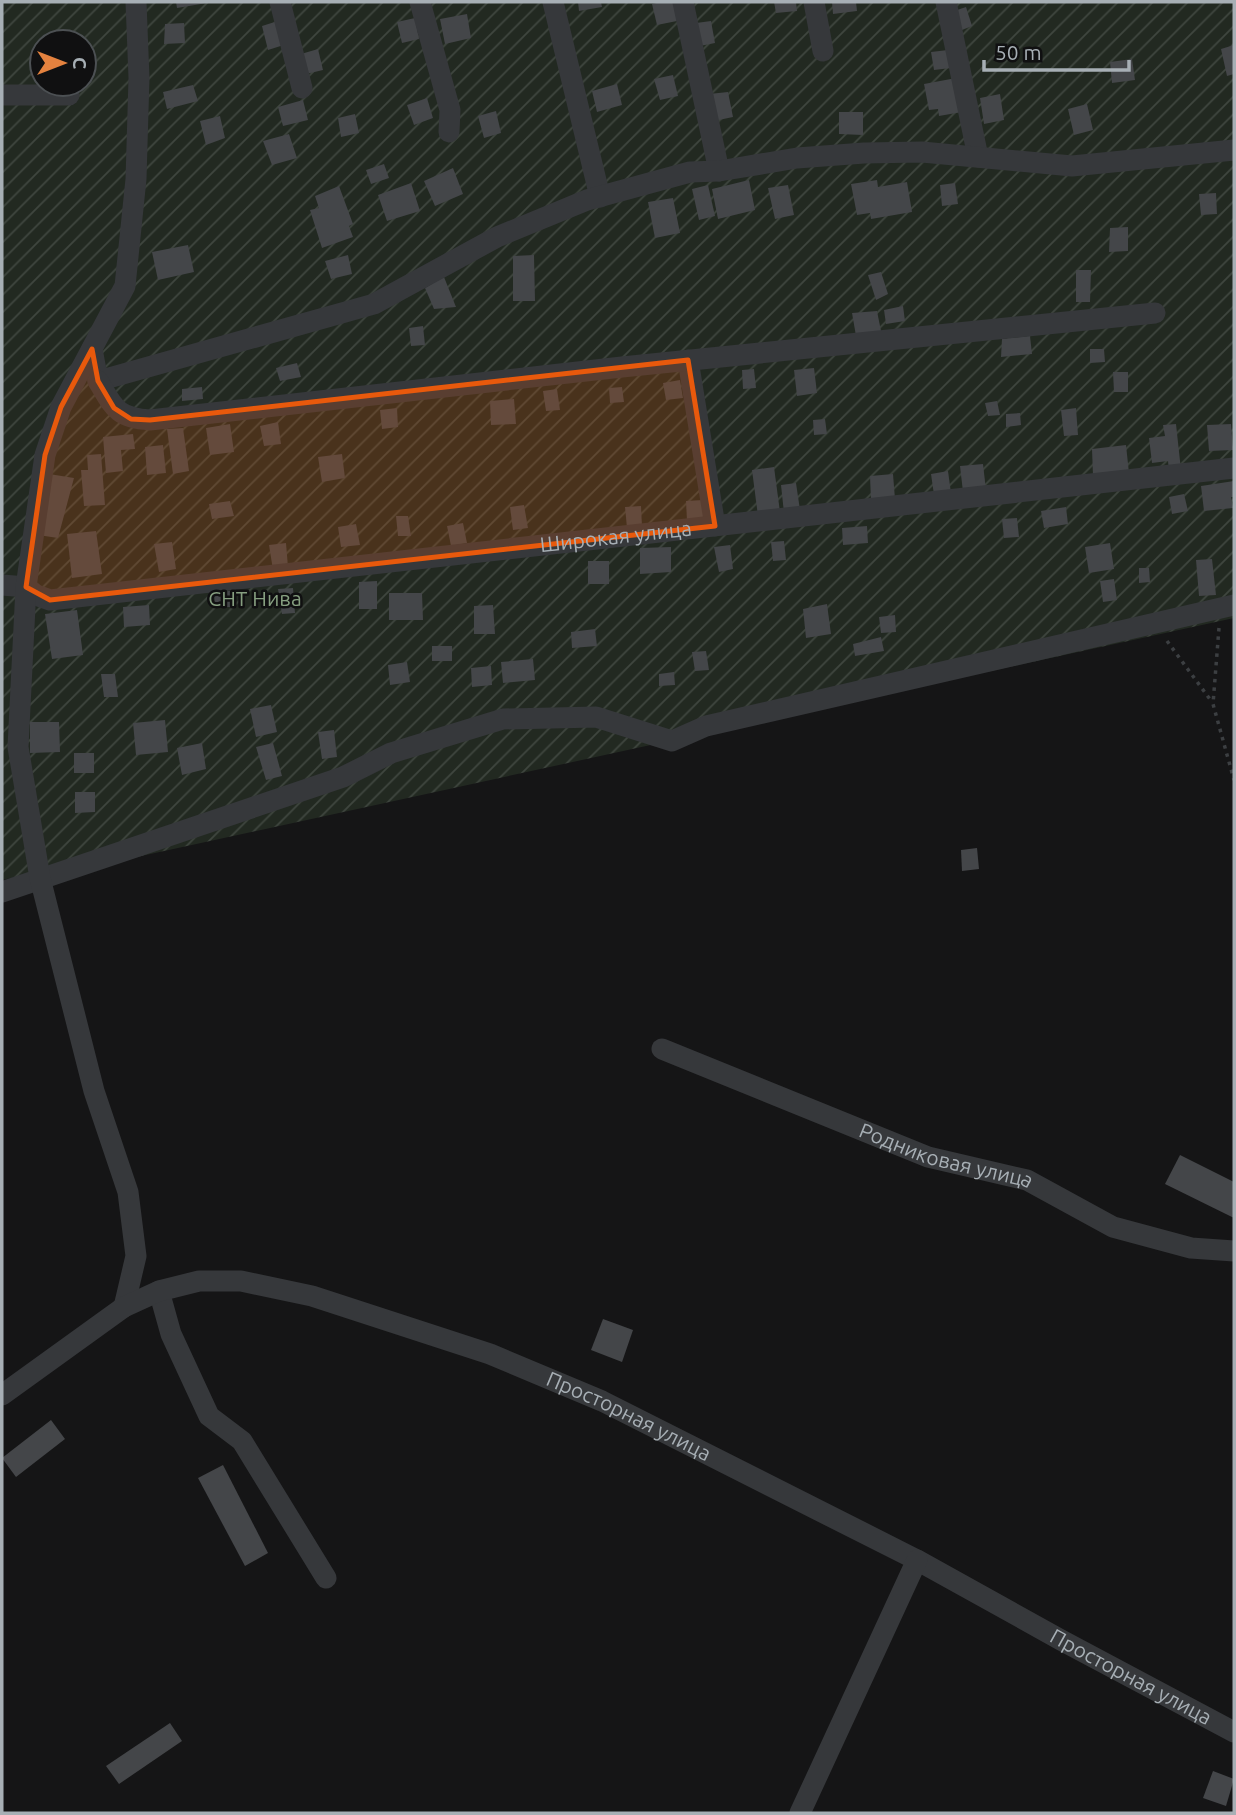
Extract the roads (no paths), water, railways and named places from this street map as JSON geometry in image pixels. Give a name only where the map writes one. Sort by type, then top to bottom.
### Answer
[{"type":"street","points":[[124,1307],[136,1256],[128,1192],[93,1091],[10,745],[26,587],[45,455],[61,407],[125,286],[136,178],[139,78],[135,2]]},
{"type":"street","points":[[280,2],[302,88]]},
{"type":"street","points":[[420,2],[450,110],[449,132]]},
{"type":"street","points":[[553,2],[600,197]]},
{"type":"street","points":[[683,2],[719,171]]},
{"type":"street","points":[[814,2],[823,51]]},
{"type":"street","points":[[946,2],[978,157]]},
{"type":"street","points":[[2,95],[28,95]]},
{"type":"street","points":[[98,381],[374,304],[497,237],[600,197],[690,172],[719,171],[797,158],[864,153],[922,152],[1072,166],[1234,150]]},
{"type":"street","points":[[92,349],[98,381],[114,408],[131,419],[150,420],[688,360],[1155,313]]},
{"type":"street","points":[[688,360],[715,526]]},
{"type":"street","name":"Широкая улица","points":[[2,584],[26,587],[36,595],[50,600],[1234,468]]},
{"type":"street","points":[[2,892],[343,777],[391,752],[503,719],[596,717],[671,741],[706,726],[1228,607]]},
{"type":"street","name":"Родниковая улица","points":[[662,1049],[928,1157],[1027,1180],[1113,1227],[1191,1248],[1234,1251]]},
{"type":"street","name":"Просторная улица","points":[[2,1395],[124,1307],[159,1291],[199,1282],[241,1282],[312,1296],[490,1354],[603,1401],[918,1560],[1234,1732]]},
{"type":"street","points":[[159,1291],[171,1334],[209,1416],[242,1441],[326,1578]]},
{"type":"street","points":[[800,1813],[918,1560]]},
{"type":"park label","name":"СНТ Нива","points":[[255,599]]}]
